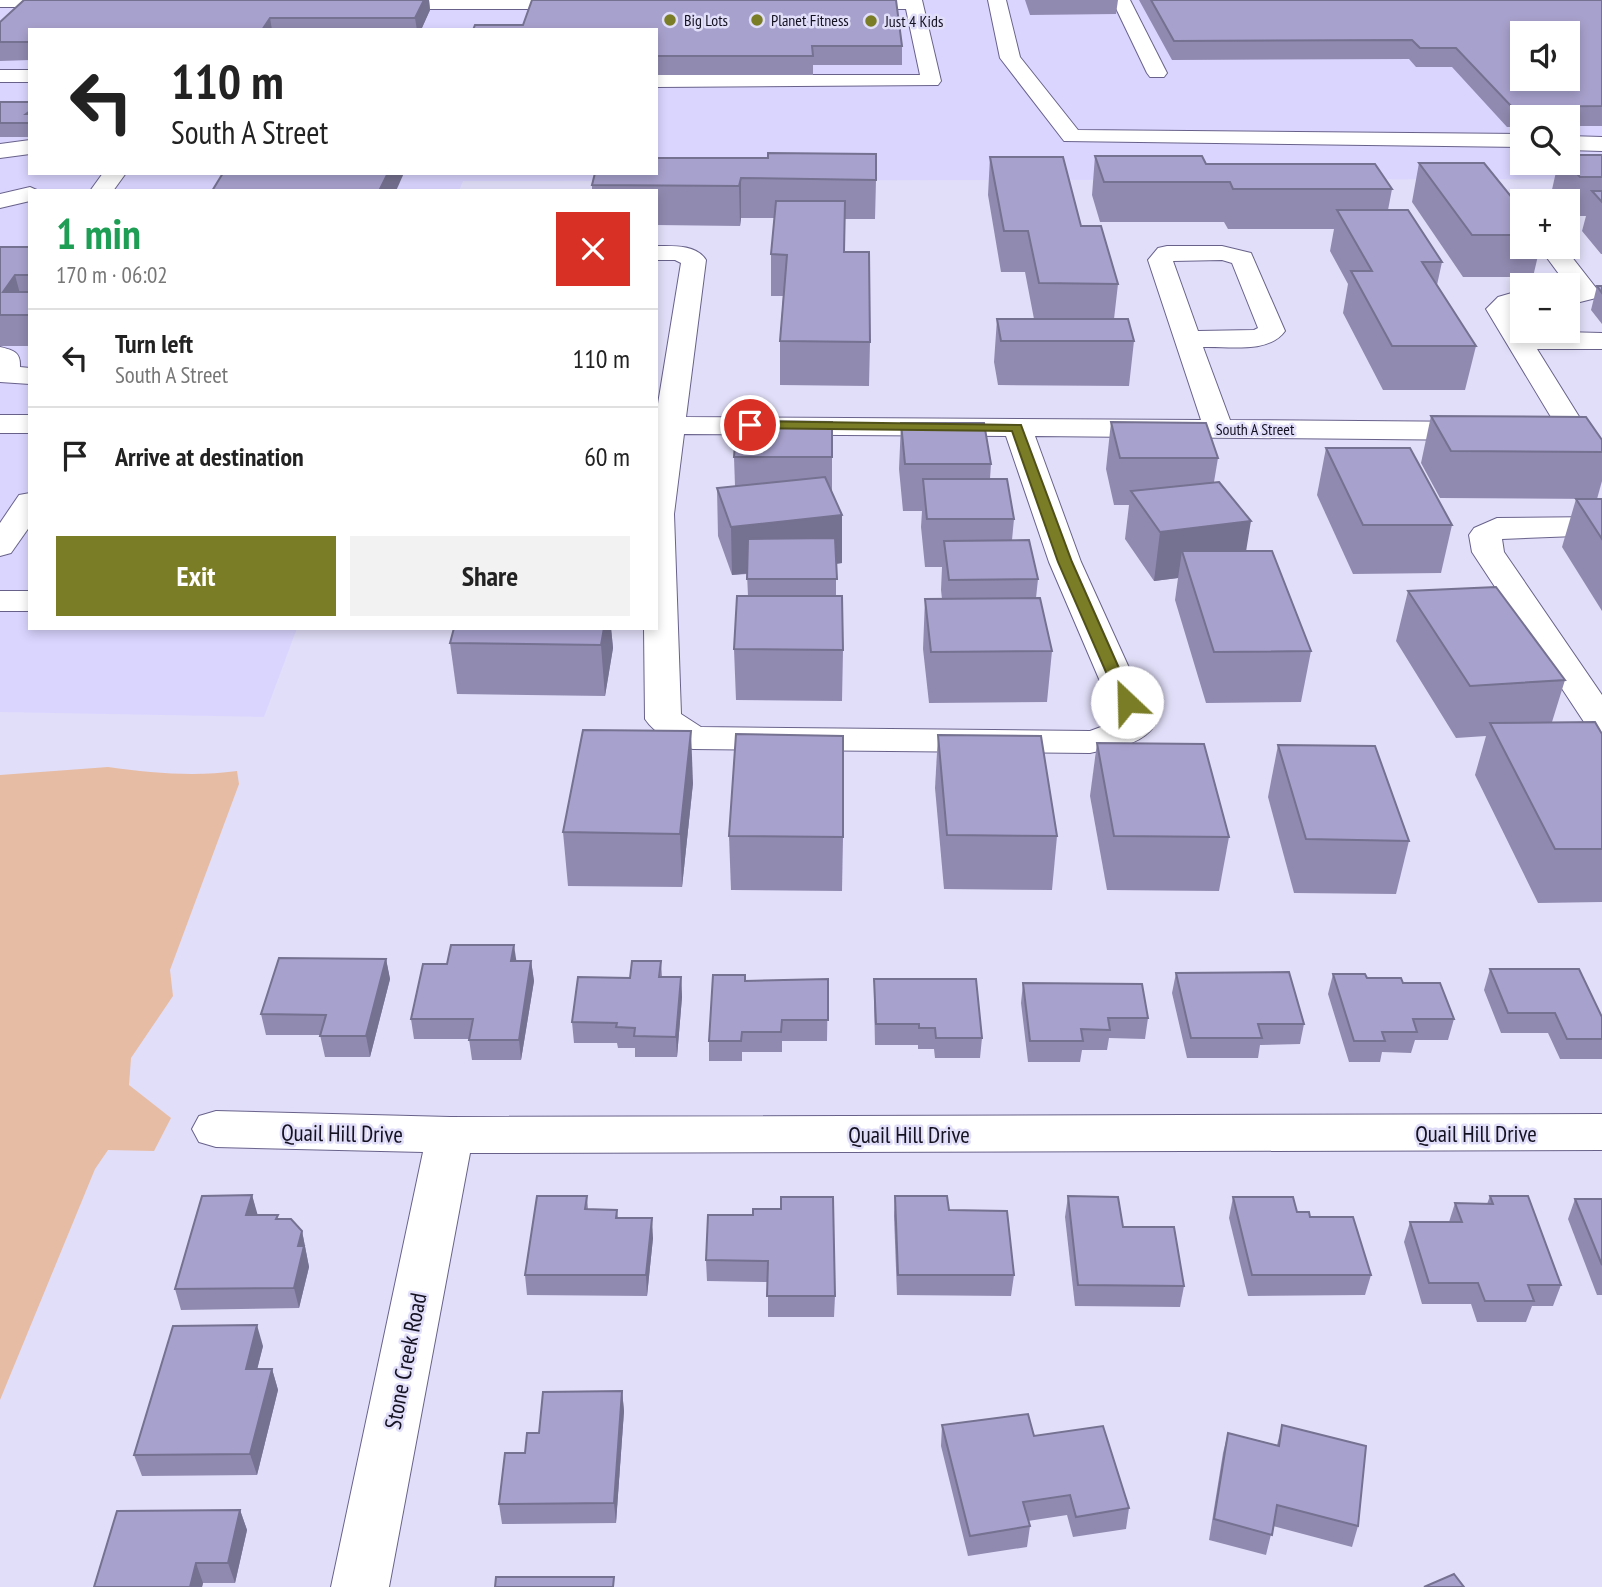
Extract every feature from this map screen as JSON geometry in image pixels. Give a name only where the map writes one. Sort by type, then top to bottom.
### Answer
[{"type":"street","points":[[997,0],[1010,58],[1072,136],[1510,141]]},
{"type":"street","points":[[1121,0],[1157,73]]},
{"type":"street","points":[[26,19],[45,1]]},
{"type":"street","points":[[0,2],[94,2]]},
{"type":"street","points":[[658,81],[930,81],[914,2],[828,4]]},
{"type":"street","points":[[362,4],[448,4],[484,7],[596,4]]},
{"type":"street","points":[[438,21],[448,4]]},
{"type":"street","points":[[0,76],[28,76]]},
{"type":"street","points":[[1580,143],[1602,144]]},
{"type":"street","points":[[0,151],[28,147]]},
{"type":"street","points":[[0,168],[36,184]]},
{"type":"street","points":[[103,189],[113,175]]},
{"type":"street","points":[[0,201],[36,184]]},
{"type":"street","points":[[658,253],[679,253],[694,260],[677,311],[664,425],[659,514],[663,719],[693,738],[1090,742],[1117,736],[1137,725],[1065,562],[1017,427]]},
{"type":"street","points":[[1187,339],[1260,338],[1272,331],[1242,258],[1222,253],[1167,253],[1160,260],[1187,339],[1218,429]]},
{"type":"street","points":[[1560,259],[1571,273]]},
{"type":"street","points":[[1580,284],[1587,293],[1580,294]]},
{"type":"street","points":[[1510,301],[1499,309],[1510,327]]},
{"type":"street","points":[[1580,341],[1602,341]]},
{"type":"street","points":[[1520,343],[1574,431]]},
{"type":"street","points":[[0,425],[28,425]]},
{"type":"street","name":"South A Street","points":[[664,425],[1507,431]]},
{"type":"street","points":[[0,546],[28,505]]},
{"type":"street","points":[[1602,526],[1510,527],[1497,528],[1485,535],[1488,552],[1602,722]]},
{"type":"street","points":[[0,601],[28,601]]},
{"type":"street","name":"Quail Hill Drive","points":[[216,1129],[450,1135],[1602,1132]]},
{"type":"street","name":"Stone Creek Road","points":[[360,1587],[450,1135]]},
{"type":"shaded area","points":[[0,0],[1602,0],[1602,179],[463,181],[460,189],[28,189],[28,630],[296,630],[264,717],[0,712]]},
{"type":"shaded area","points":[[108,767],[173,774],[237,771],[239,784],[170,970],[173,996],[131,1058],[129,1085],[171,1118],[154,1151],[108,1150],[95,1169],[0,1400],[0,775]]},
{"type":"building","points":[[24,0],[424,0],[415,18],[270,18],[263,28],[28,28],[28,42],[0,42],[0,22]]},
{"type":"building","points":[[532,0],[896,0],[902,46],[812,46],[813,56],[658,56],[658,28],[474,28],[475,25],[523,25]]},
{"type":"building","points":[[1151,0],[1602,0],[1602,106],[1510,105],[1456,48],[1420,48],[1412,40],[1174,41]]},
{"type":"building","points":[[0,102],[28,102],[28,123],[0,123]]},
{"type":"building","points":[[768,153],[876,154],[876,180],[741,178],[739,186],[592,185],[594,175],[658,175],[658,158],[768,158]]},
{"type":"building","points":[[1580,155],[1602,155],[1602,177],[1580,177]]},
{"type":"building","points":[[1095,156],[1202,156],[1206,164],[1375,164],[1392,189],[1233,189],[1230,182],[1104,182]]},
{"type":"building","points":[[990,157],[1063,157],[1081,226],[1101,226],[1118,284],[1039,283],[1028,231],[1004,231]]},
{"type":"building","points":[[1419,163],[1484,163],[1510,195],[1510,235],[1472,235]]},
{"type":"building","points":[[222,175],[387,175],[380,189],[213,189]]},
{"type":"building","points":[[1592,191],[1602,191],[1602,202]]},
{"type":"building","points":[[776,201],[845,201],[844,252],[869,252],[870,342],[780,341],[787,255],[771,254]]},
{"type":"building","points":[[1337,210],[1408,210],[1442,262],[1422,262],[1476,346],[1392,346],[1351,271],[1372,271]]},
{"type":"building","points":[[0,247],[28,247],[28,275],[15,275],[3,292],[28,292],[28,315],[0,315]]},
{"type":"building","points":[[997,319],[1128,319],[1134,341],[1001,341]]},
{"type":"building","points":[[1431,416],[1586,417],[1602,440],[1602,452],[1451,451]]},
{"type":"building","points":[[737,421],[832,422],[832,457],[734,457]]},
{"type":"building","points":[[1111,422],[1206,423],[1218,458],[1120,458]]},
{"type":"building","points":[[901,423],[984,423],[991,464],[905,464]]},
{"type":"building","points":[[1326,448],[1410,448],[1452,525],[1363,525]]},
{"type":"building","points":[[825,477],[842,515],[731,527],[717,488]]},
{"type":"building","points":[[923,479],[1007,479],[1014,519],[927,519]]},
{"type":"building","points":[[1219,482],[1251,521],[1160,532],[1131,491]]},
{"type":"building","points":[[1576,499],[1602,499],[1602,539]]},
{"type":"building","points":[[835,538],[837,579],[747,579],[748,539]]},
{"type":"building","points":[[1029,540],[1038,579],[949,580],[944,541]]},
{"type":"building","points":[[1182,551],[1272,551],[1311,651],[1214,652]]},
{"type":"building","points":[[1496,587],[1565,680],[1470,686],[1408,591]]},
{"type":"building","points":[[737,596],[842,596],[843,650],[734,649]]},
{"type":"building","points":[[1040,598],[1052,651],[931,652],[925,599]]},
{"type":"building","points":[[453,630],[604,630],[601,645],[450,643]]},
{"type":"building","points":[[1595,722],[1602,734],[1602,849],[1555,849],[1490,723]]},
{"type":"building","points":[[583,730],[691,731],[680,834],[563,832]]},
{"type":"building","points":[[736,734],[843,736],[843,837],[729,836]]},
{"type":"building","points":[[938,735],[1041,736],[1057,836],[947,835]]},
{"type":"building","points":[[1097,743],[1204,744],[1229,837],[1114,836]]},
{"type":"building","points":[[1278,745],[1375,746],[1409,841],[1306,839]]},
{"type":"building","points":[[451,945],[514,945],[511,961],[531,961],[519,1040],[469,1040],[473,1019],[411,1019],[423,964],[447,964]]},
{"type":"building","points":[[279,958],[386,959],[366,1036],[320,1036],[326,1015],[261,1014]]},
{"type":"building","points":[[632,961],[661,961],[659,977],[681,977],[676,1037],[634,1036],[635,1028],[616,1027],[617,1023],[572,1022],[578,977],[630,978]]},
{"type":"building","points":[[1490,969],[1579,969],[1602,1017],[1602,1039],[1567,1039],[1555,1013],[1508,1013]]},
{"type":"building","points":[[1289,972],[1304,1024],[1258,1024],[1262,1038],[1191,1038],[1176,973]]},
{"type":"building","points":[[1333,974],[1401,978],[1403,983],[1440,983],[1454,1019],[1413,1019],[1417,1032],[1382,1032],[1385,1041],[1354,1041]]},
{"type":"building","points":[[713,975],[745,975],[745,981],[828,979],[828,1020],[782,1020],[781,1032],[742,1032],[741,1041],[709,1041]]},
{"type":"building","points":[[874,979],[976,979],[982,1038],[936,1038],[935,1028],[919,1028],[919,1024],[876,1024]]},
{"type":"building","points":[[1023,983],[1142,984],[1148,1018],[1108,1018],[1110,1030],[1081,1029],[1083,1041],[1030,1041]]},
{"type":"building","points":[[252,1195],[246,1215],[278,1215],[276,1219],[291,1219],[302,1231],[298,1246],[304,1246],[294,1288],[175,1289],[202,1196]]},
{"type":"building","points":[[537,1196],[587,1196],[585,1209],[617,1210],[616,1218],[652,1218],[646,1275],[525,1275]]},
{"type":"building","points":[[895,1196],[947,1196],[949,1210],[1007,1211],[1014,1275],[898,1275]]},
{"type":"building","points":[[1068,1196],[1118,1197],[1123,1227],[1174,1227],[1184,1286],[1078,1285]]},
{"type":"building","points":[[1490,1196],[1528,1196],[1561,1285],[1528,1285],[1534,1301],[1485,1301],[1478,1283],[1429,1283],[1410,1222],[1462,1222],[1455,1203],[1493,1204]]},
{"type":"building","points":[[781,1197],[833,1197],[835,1296],[767,1296],[768,1261],[706,1260],[708,1215],[753,1215],[753,1209],[781,1209]]},
{"type":"building","points":[[1233,1197],[1293,1197],[1297,1212],[1309,1212],[1310,1217],[1353,1217],[1371,1275],[1252,1275]]},
{"type":"building","points":[[1575,1199],[1602,1199],[1602,1265]]},
{"type":"building","points":[[257,1325],[246,1369],[272,1369],[250,1454],[134,1455],[173,1326]]},
{"type":"building","points":[[622,1391],[614,1503],[499,1504],[505,1453],[525,1453],[527,1433],[539,1433],[543,1392]]},
{"type":"building","points":[[1028,1414],[1034,1436],[1103,1426],[1129,1508],[1076,1517],[1070,1495],[1023,1502],[1030,1526],[970,1536],[942,1425]]},
{"type":"building","points":[[1282,1425],[1366,1446],[1358,1526],[1277,1505],[1272,1535],[1214,1519],[1228,1433],[1279,1446]]},
{"type":"building","points":[[240,1510],[228,1563],[196,1563],[190,1587],[94,1587],[117,1511]]},
{"type":"building","points":[[1454,1574],[1464,1587],[1424,1587]]},
{"type":"building","points":[[496,1577],[614,1577],[613,1587],[495,1587]]},
{"type":"place","name":"Big Lots","points":[[670,20]]},
{"type":"place","name":"Planet Fitness","points":[[757,20]]},
{"type":"place","name":"Just 4 Kids","points":[[871,21]]},
{"type":"route","points":[[750,425],[1017,427],[1065,562],[1127,702]]}]
